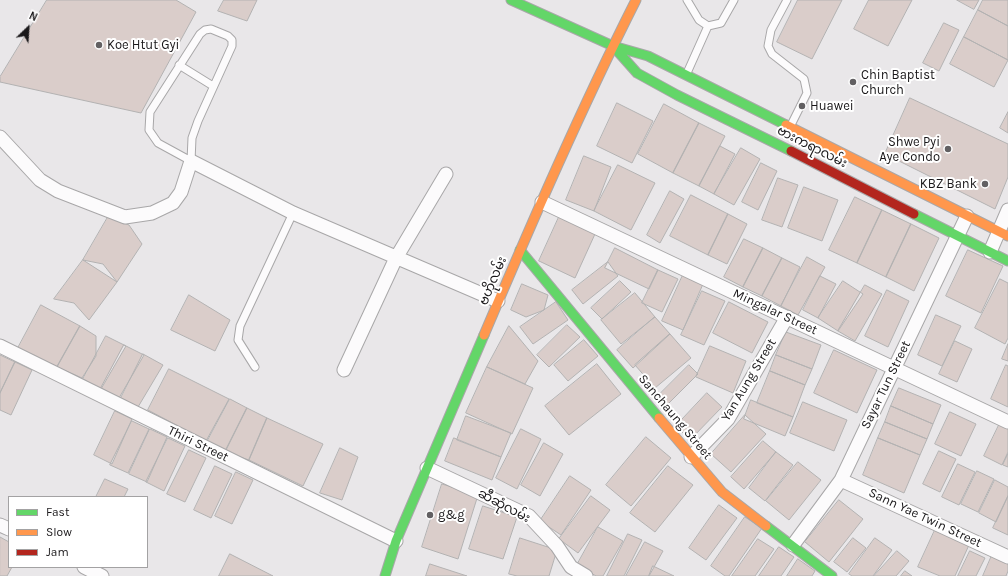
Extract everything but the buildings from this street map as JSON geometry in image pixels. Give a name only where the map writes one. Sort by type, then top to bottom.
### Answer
[{"type":"main road","name":"ဗားကရာလမ်း","points":[[511,0],[613,46],[648,56],[686,75],[785,136],[958,237],[1008,261]]},
{"type":"main road","name":"ဗဟိုလမ်း","points":[[385,576],[396,541],[520,250],[613,46],[636,0]]},
{"type":"main road","name":"ဗားကရာလမ်း","points":[[613,46],[637,73],[677,95],[785,136],[967,216],[1003,234]]},
{"type":"main road","name":"Sanchaung Street","points":[[520,250],[691,457],[722,492],[832,576]]},
{"type":"street","points":[[0,137],[40,180],[58,191],[126,218],[152,213],[173,203],[181,192],[191,161],[293,213],[498,301]]},
{"type":"street","points":[[344,370],[396,258],[446,174]]},
{"type":"street","name":"Mingalar Street","points":[[542,202],[1008,422]]},
{"type":"street","points":[[990,252],[1003,234],[1008,210]]},
{"type":"street","name":"Sayar Tun Street","points":[[793,545],[841,480],[967,216]]},
{"type":"street","name":"Yan Aung Street","points":[[691,457],[728,419],[787,317]]},
{"type":"street","name":"Thiri Street","points":[[0,346],[396,541]]},
{"type":"street","name":"ဆီဆုံလမ်း","points":[[427,468],[529,516],[558,546],[569,571],[586,576]]},
{"type":"street","name":"Sann Yae Twin Street","points":[[841,480],[1008,557]]},
{"type":"street","points":[[86,568],[102,576]]},
{"type":"lane","points":[[687,0],[699,20],[708,26],[721,23],[734,0]]},
{"type":"lane","points":[[785,136],[807,93],[804,79],[772,54],[768,46],[771,30],[787,0]]},
{"type":"lane","points":[[686,75],[708,26]]},
{"type":"lane","points":[[211,29],[228,36],[232,40],[232,46],[213,86],[192,138],[191,161],[158,143],[149,130],[150,112],[180,65],[200,34],[205,30],[211,29]]},
{"type":"lane","points":[[180,65],[213,86]]},
{"type":"lane","points":[[255,367],[238,340],[240,326],[293,213]]},
{"type":"traffic: fast","points":[[511,0],[613,46],[648,56],[786,125]]},
{"type":"traffic: fast","points":[[613,46],[637,73],[677,95],[791,151]]},
{"type":"traffic: fast","points":[[914,214],[1008,261]]},
{"type":"traffic: fast","points":[[520,250],[659,418]]},
{"type":"traffic: fast","points":[[385,576],[396,541],[484,335]]},
{"type":"traffic: fast","points":[[766,526],[832,576]]},
{"type":"traffic: slow","points":[[484,335],[557,166],[636,0]]},
{"type":"traffic: slow","points":[[786,125],[1008,236]]},
{"type":"traffic: slow","points":[[659,418],[722,492],[766,526]]},
{"type":"traffic: jam","points":[[791,151],[914,214]]},
{"type":"place","name":"Koe Htut Gyi","points":[[99,45]]},
{"type":"place","name":"Chin Baptist Church","points":[[853,82]]},
{"type":"place","name":"Huawei","points":[[802,106]]},
{"type":"place","name":"Shwe Pyi Aye Condo","points":[[948,149]]},
{"type":"place","name":"KBZ Bank","points":[[985,184]]},
{"type":"place","name":"g&g","points":[[430,515]]}]
